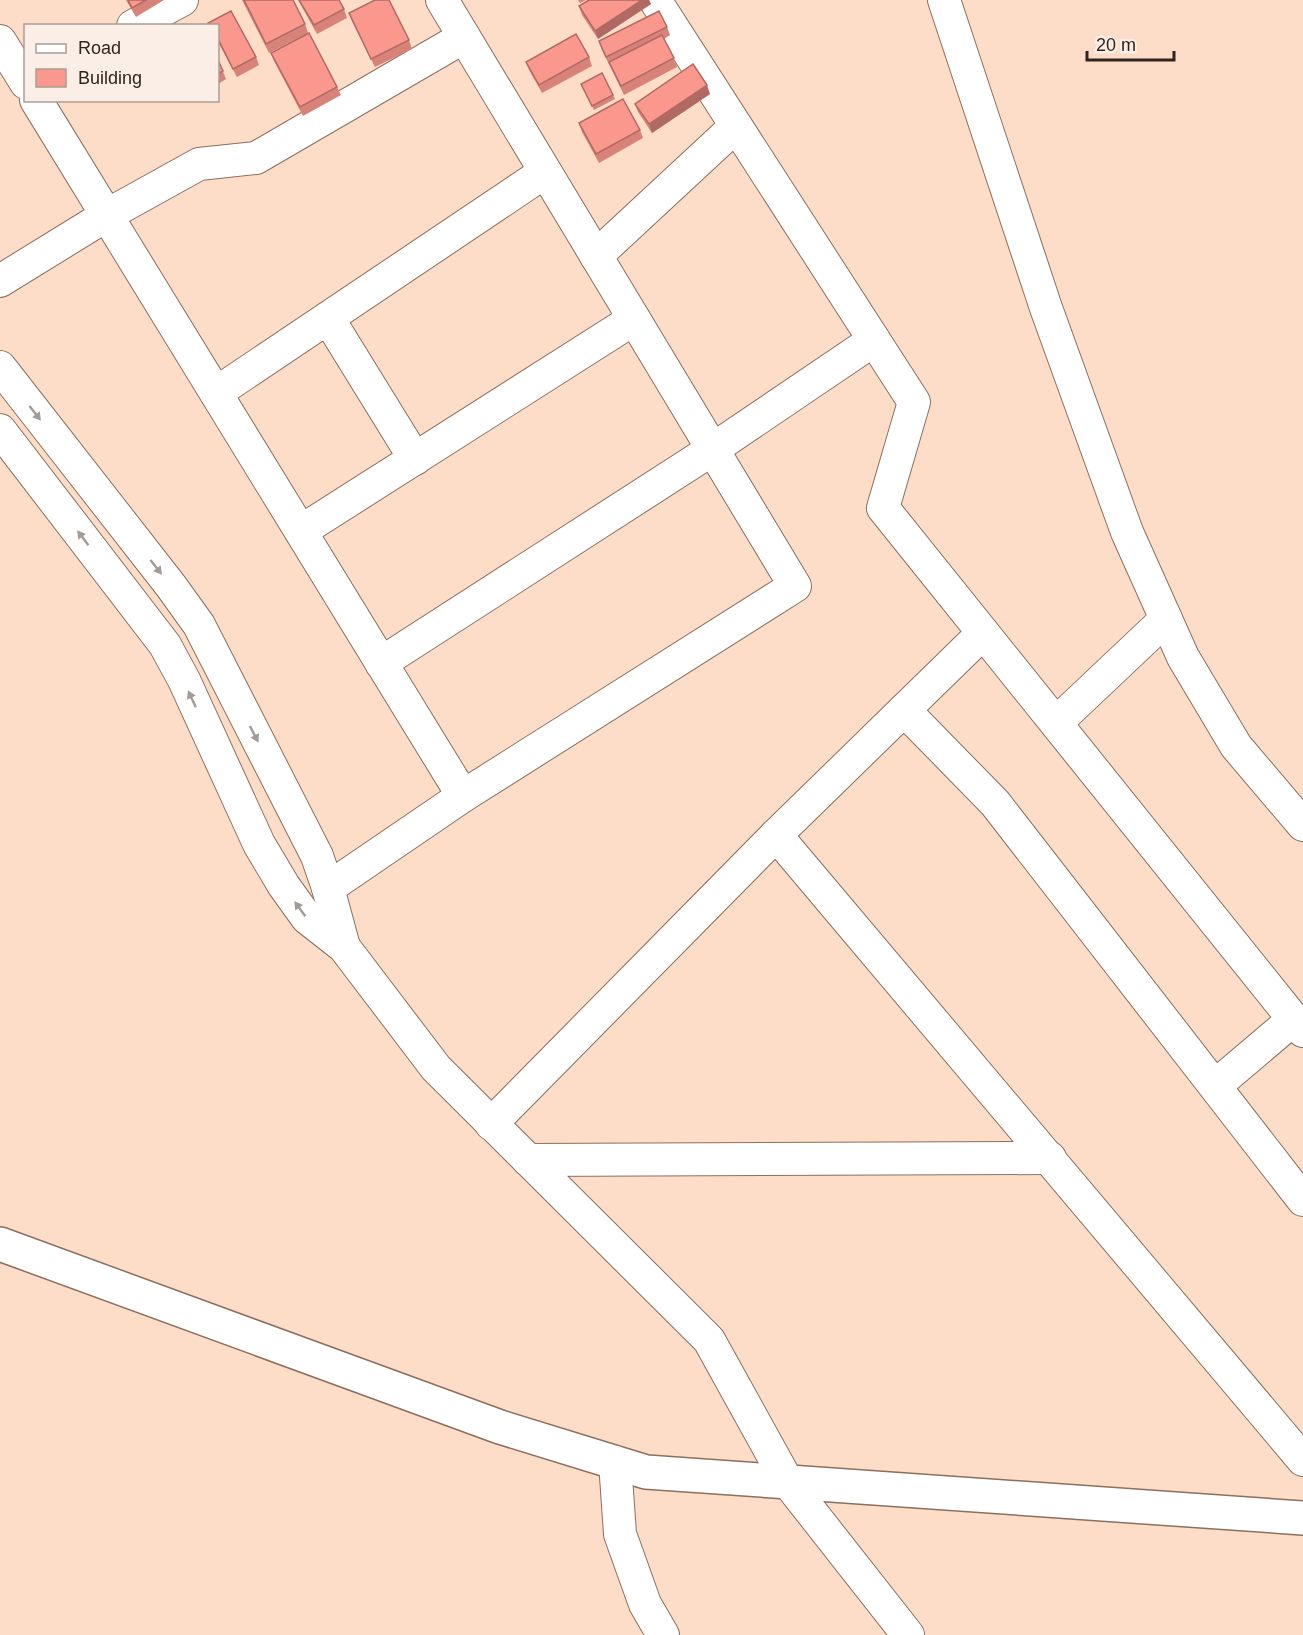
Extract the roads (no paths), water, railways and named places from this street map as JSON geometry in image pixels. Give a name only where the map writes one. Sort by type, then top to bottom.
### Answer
[{"type":"highway","points":[[0,1244],[500,1427],[646,1472],[787,1480],[1303,1518]]},
{"type":"street","points":[[137,24],[182,0]]},
{"type":"street","points":[[328,888],[463,796],[795,586],[442,0]]},
{"type":"street","points":[[656,0],[914,402],[883,508],[1298,1025],[1215,1086]]},
{"type":"street","points":[[944,0],[1046,308],[1127,532],[1183,657],[1236,746],[1303,825]]},
{"type":"street","points":[[0,280],[107,215],[199,164],[256,158],[464,37]]},
{"type":"street","points":[[0,42],[24,80]]},
{"type":"street","points":[[37,102],[463,796]]},
{"type":"street","points":[[596,256],[736,126]]},
{"type":"street","points":[[216,393],[545,172]]},
{"type":"street","points":[[328,318],[415,459]]},
{"type":"street","points":[[301,531],[634,319]]},
{"type":"street","points":[[381,663],[713,449],[874,340]]},
{"type":"street","points":[[0,367],[199,625],[317,856],[344,947]]},
{"type":"street","points":[[0,430],[165,645],[184,680],[264,852],[284,886],[308,918],[344,947],[436,1068],[709,1340],[787,1480],[908,1635]]},
{"type":"street","points":[[1056,723],[1166,620]]},
{"type":"street","points":[[491,1124],[776,834],[983,633]]},
{"type":"street","points":[[904,710],[995,803],[1303,1200]]},
{"type":"street","points":[[776,834],[1303,1460]]},
{"type":"street","points":[[528,1160],[1050,1158]]},
{"type":"street","points":[[615,1462],[620,1534],[657,1633]]}]
